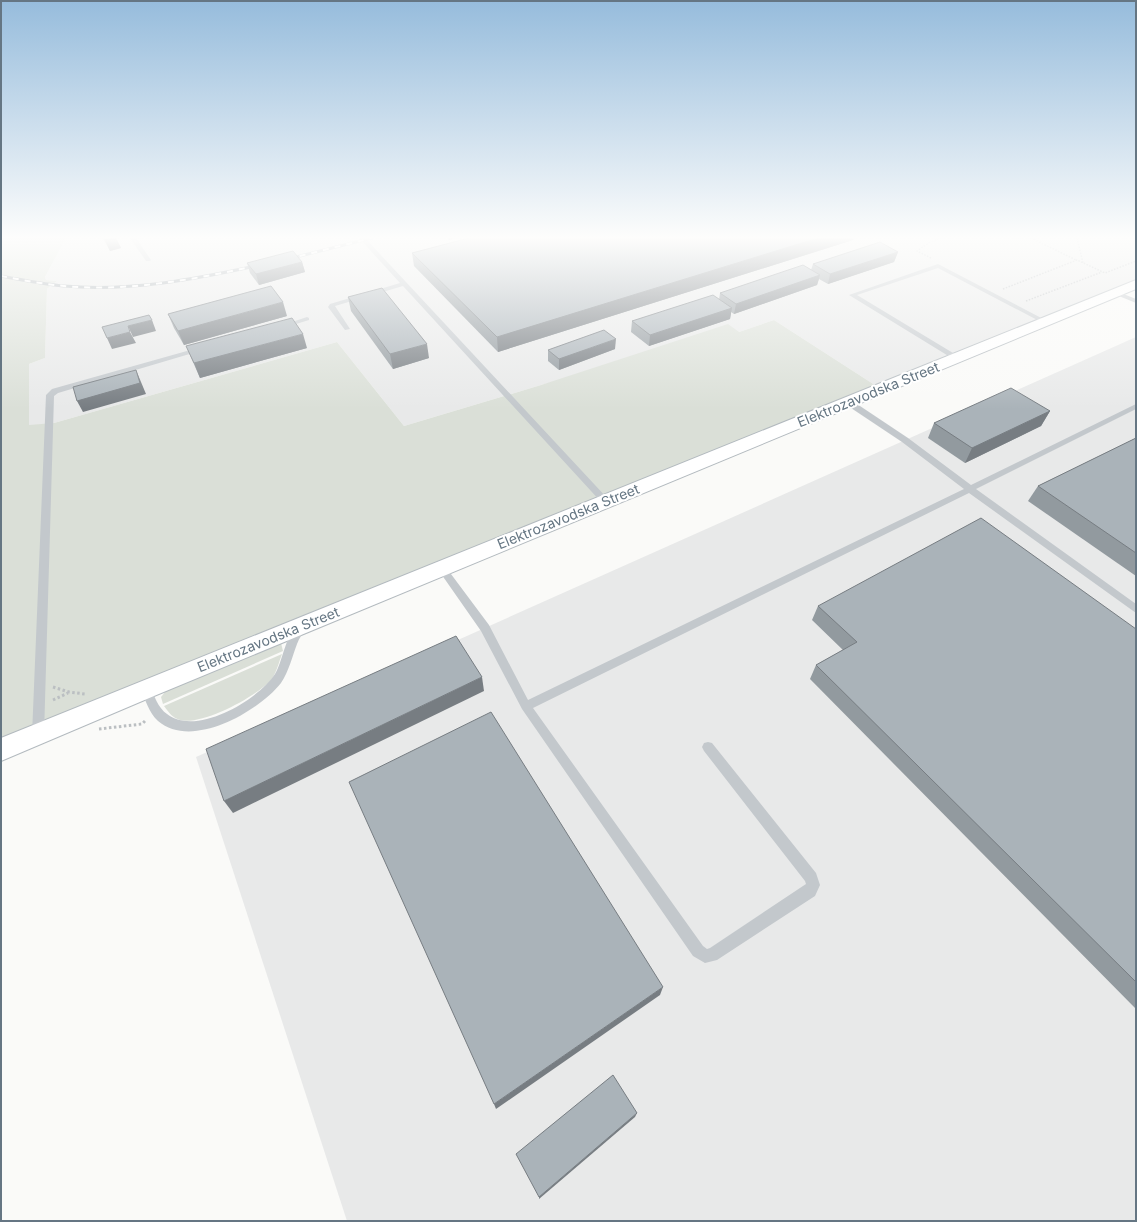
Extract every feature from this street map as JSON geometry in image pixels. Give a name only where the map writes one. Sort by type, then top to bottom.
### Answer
[{"type":"main road","name":"Elektrozavodska Street","points":[[1,750],[146,689],[1111,295]]},
{"type":"lane","points":[[347,329],[331,307],[332,305],[366,295]]},
{"type":"lane","points":[[413,295],[605,501]]},
{"type":"lane","points":[[852,295],[955,358]]},
{"type":"lane","points":[[995,295],[1045,322]]},
{"type":"lane","points":[[1121,295],[1136,301]]},
{"type":"lane","points":[[276,328],[307,319]]},
{"type":"lane","points":[[38,735],[50,395],[55,391],[208,347]]},
{"type":"lane","points":[[848,402],[905,440],[970,490],[1136,609]]},
{"type":"lane","points":[[526,706],[970,490],[1135,407]]},
{"type":"lane","points":[[442,568],[485,628],[526,706],[698,951],[705,956],[712,955],[810,891],[813,885],[811,878],[708,747]]},
{"type":"lane","points":[[146,689],[156,710],[164,719],[178,726],[188,728],[205,725],[225,718],[257,699],[273,686],[284,668],[296,633],[305,624]]},
{"type":"path","points":[[1014,305],[1041,295]]},
{"type":"path","points":[[40,683],[69,692],[87,695]]},
{"type":"shaded area","points":[[1,295],[47,295],[45,358],[29,364],[29,425],[54,423],[337,342],[404,426],[541,385],[728,324],[739,332],[774,320],[881,389],[1,750]]},
{"type":"shaded area","points":[[47,295],[1109,295],[881,389],[774,320],[739,332],[541,385],[404,426],[337,342],[54,423],[29,426],[29,364],[45,358]]},
{"type":"shaded area","points":[[1136,337],[1136,1221],[347,1221],[196,757]]},
{"type":"shaded area","points":[[281,643],[283,651],[163,704],[161,697],[176,684]]},
{"type":"shaded area","points":[[282,654],[273,677],[264,687],[242,701],[215,714],[202,719],[190,721],[180,720],[169,713],[164,706]]},
{"type":"building","points":[[238,295],[278,295],[283,302],[178,331],[168,314]]},
{"type":"building","points":[[355,295],[388,295],[427,344],[390,354],[348,297]]},
{"type":"building","points":[[455,295],[633,295],[497,337]]},
{"type":"building","points":[[713,295],[732,308],[650,335],[632,321]]},
{"type":"building","points":[[723,295],[762,295],[736,304]]},
{"type":"building","points":[[149,315],[152,320],[128,326],[130,332],[107,338],[102,327]]},
{"type":"building","points":[[292,318],[303,334],[194,363],[186,346]]},
{"type":"building","points":[[604,330],[616,339],[559,359],[548,350]]},
{"type":"building","points":[[136,370],[140,383],[77,401],[73,387]]},
{"type":"building","points":[[1011,388],[1050,411],[972,448],[934,423]]},
{"type":"building","points":[[1136,438],[1136,553],[1038,486]]},
{"type":"building","points":[[981,518],[1136,629],[1136,982],[816,665],[857,642],[818,606]]},
{"type":"building","points":[[456,636],[482,677],[224,801],[206,749]]},
{"type":"building","points":[[491,712],[663,987],[494,1104],[349,782]]},
{"type":"building","points":[[613,1075],[637,1113],[539,1197],[516,1154]]}]
